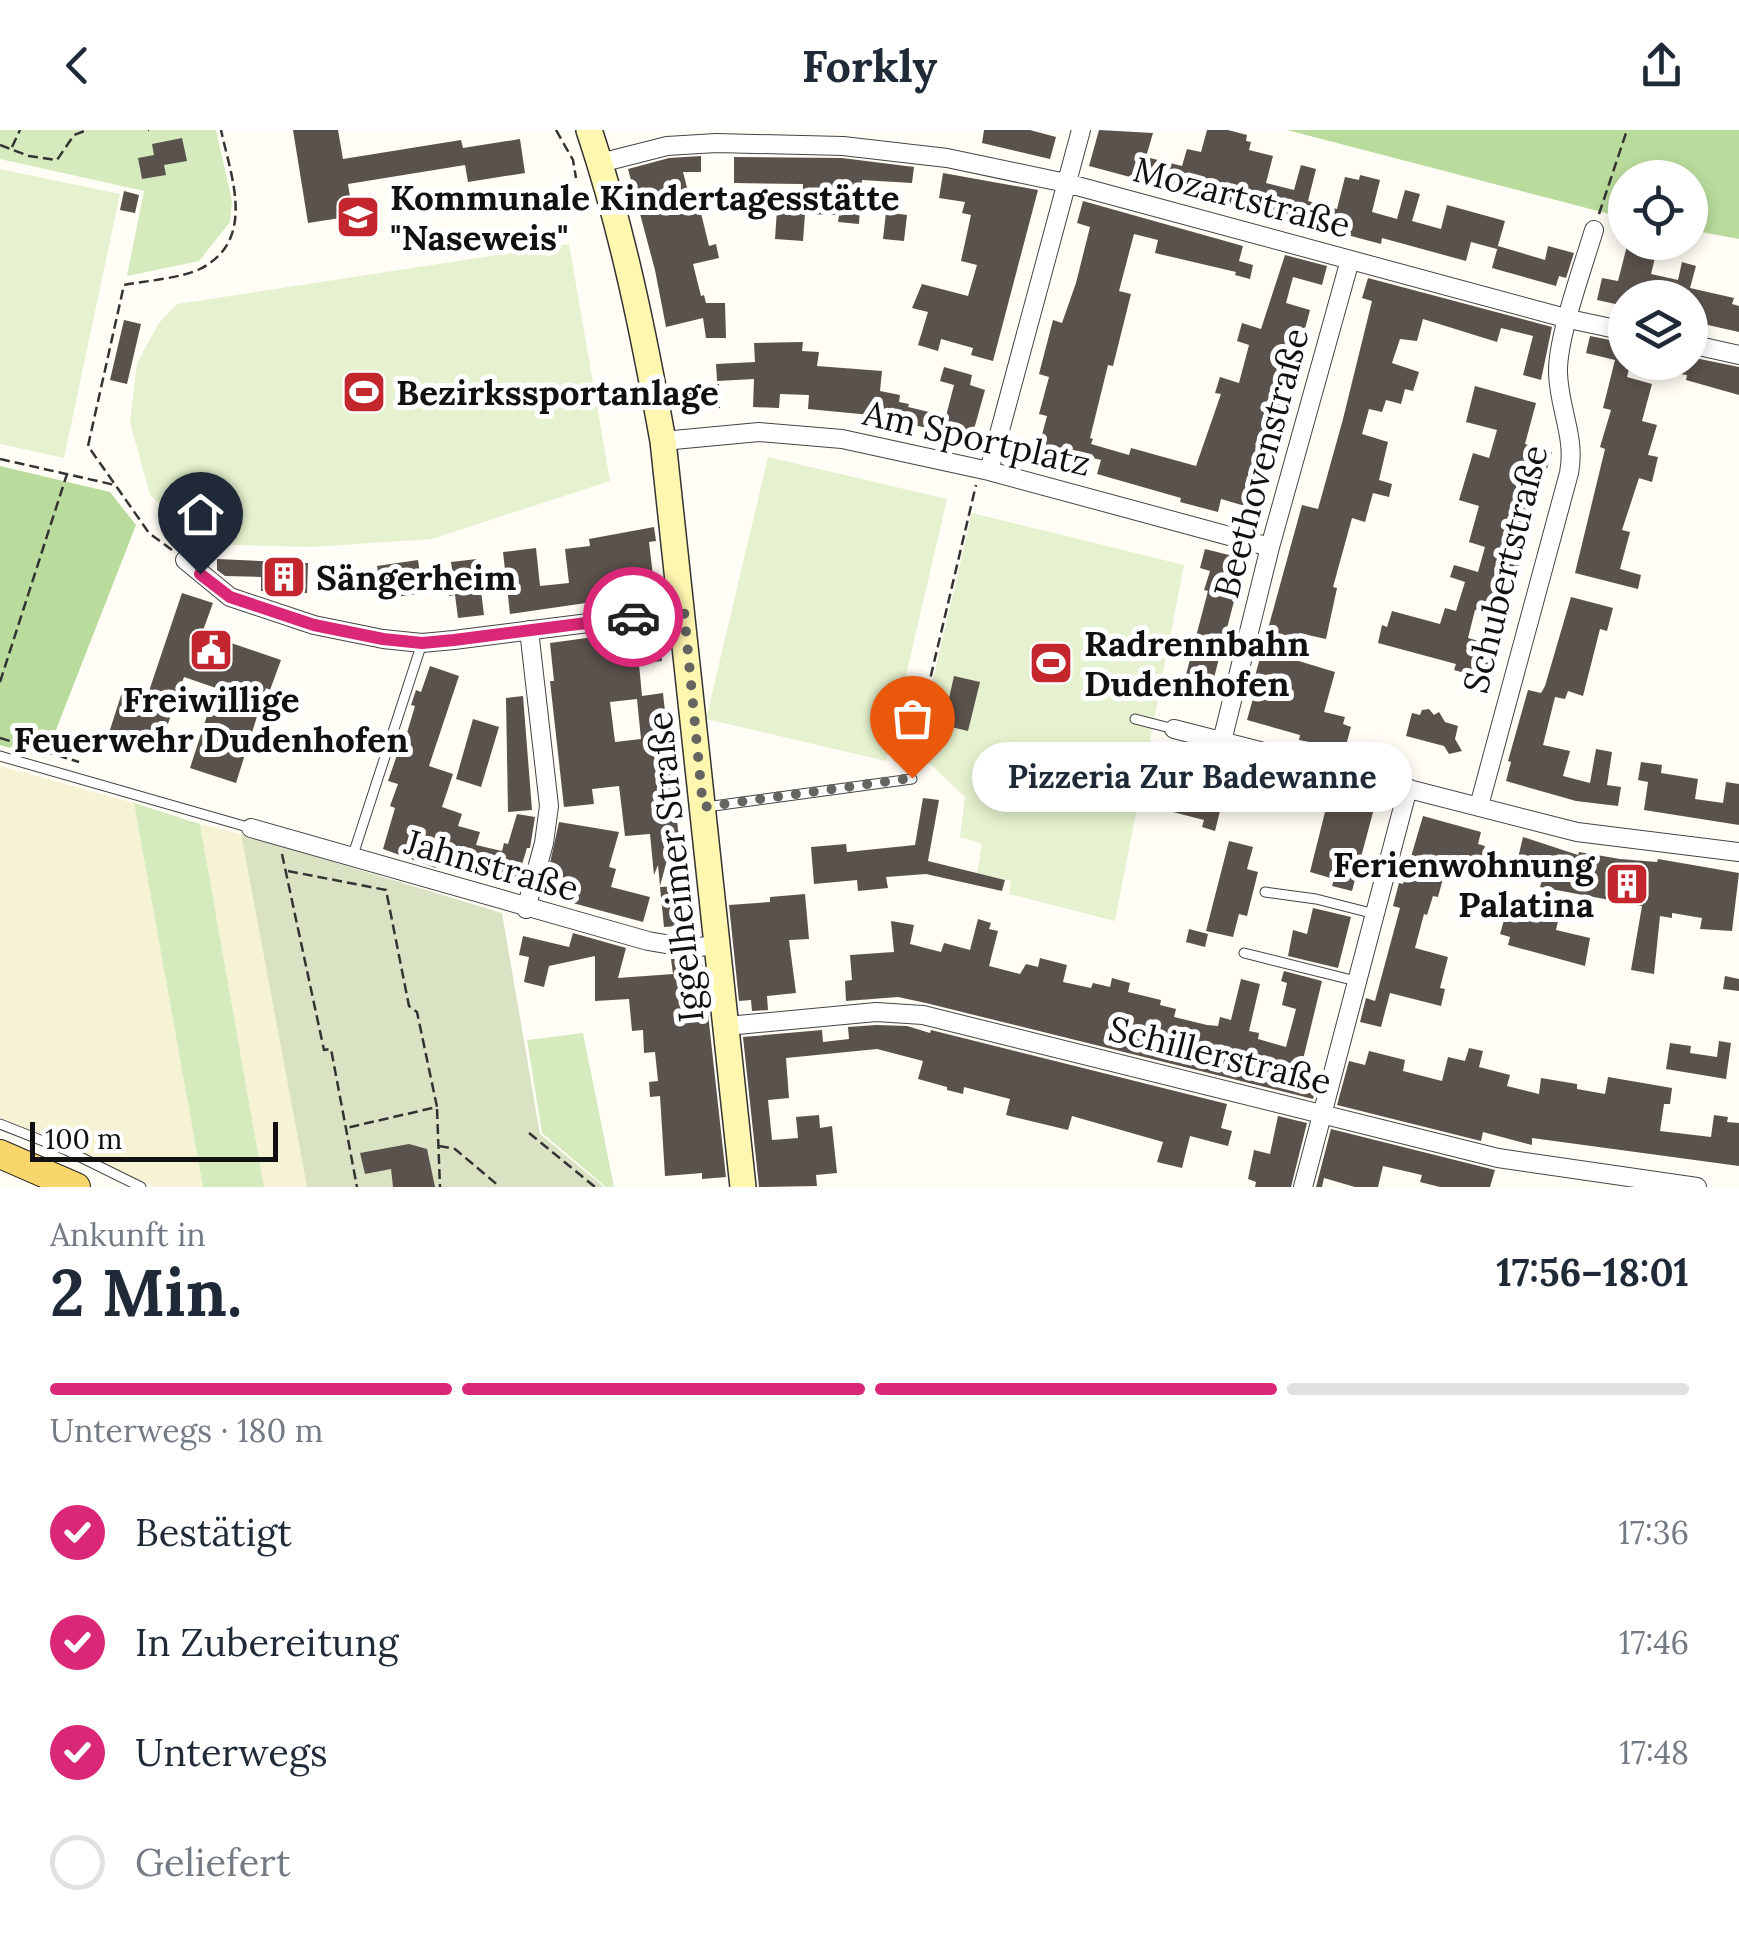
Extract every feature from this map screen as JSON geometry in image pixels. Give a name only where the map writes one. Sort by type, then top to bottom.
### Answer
[{"type":"main road","points":[[0,1154],[76,1187]]},
{"type":"street","name":"Iggelheimer Straße","points":[[589,130],[648,357],[663,440],[743,1187]]},
{"type":"street","points":[[985,470],[1081,130]]},
{"type":"street","name":"Mozartstraße","points":[[600,163],[687,144],[842,146],[947,158],[1066,183],[1608,327]]},
{"type":"street","name":"Schubertstraße","points":[[1478,806],[1572,457],[1558,371],[1594,230]]},
{"type":"street","name":"Beethovenstraße","points":[[1222,741],[1270,546],[1350,260]]},
{"type":"street","points":[[1708,348],[1739,355]]},
{"type":"street","name":"Am Sportplatz","points":[[663,440],[729,434],[800,434],[888,446],[1270,546]]},
{"type":"street","points":[[185,560],[230,597],[314,625],[422,643],[684,611]]},
{"type":"street","points":[[526,909],[544,844],[549,806],[530,630]]},
{"type":"street","points":[[1174,728],[1577,832],[1739,852]]},
{"type":"street","points":[[1303,1187],[1408,788]]},
{"type":"street","name":"Jahnstraße","points":[[251,828],[526,909],[670,946],[718,945]]},
{"type":"street","name":"Schillerstraße","points":[[727,1026],[888,1012],[923,1015],[1498,1158],[1697,1187]]},
{"type":"lane","points":[[352,858],[422,643]]},
{"type":"lane","points":[[1135,719],[1174,728]]},
{"type":"lane","points":[[0,756],[251,828]]},
{"type":"lane","points":[[703,807],[912,778]]},
{"type":"lane","points":[[1264,892],[1316,899],[1375,914]]},
{"type":"lane","points":[[1244,953],[1356,981]]},
{"type":"lane","points":[[0,1124],[66,1150],[141,1187]]},
{"type":"path","points":[[11,149],[20,130]]},
{"type":"path","points":[[0,145],[30,156],[57,160],[74,135],[87,130]]},
{"type":"path","points":[[185,560],[149,533],[88,446],[124,286],[200,270],[218,255],[238,226],[221,130]]},
{"type":"path","points":[[556,130],[573,160],[576,178]]},
{"type":"path","points":[[1594,230],[1627,130]]},
{"type":"path","points":[[0,458],[116,486]]},
{"type":"path","points":[[912,778],[909,768],[985,470]]},
{"type":"path","points":[[0,682],[67,474]]},
{"type":"path","points":[[0,738],[79,762]]},
{"type":"path","points":[[276,835],[288,871],[324,1050],[331,1049],[357,1187]]},
{"type":"path","points":[[288,871],[386,890],[408,1006],[417,1012],[437,1107],[440,1187]]},
{"type":"path","points":[[346,1128],[437,1107]]},
{"type":"path","points":[[529,1134],[595,1187]]},
{"type":"path","points":[[438,1146],[455,1149],[496,1186]]},
{"type":"path","points":[[582,1187],[587,1180]]},
{"type":"shaded area","points":[[0,766],[134,803],[203,1187],[155,1187],[0,1118]]},
{"type":"shaded area","points":[[200,824],[241,834],[307,1187],[264,1187]]},
{"type":"green space","points":[[0,130],[216,130],[232,201],[230,222],[199,261],[127,276],[144,191],[0,159]]},
{"type":"green space","points":[[1287,130],[1739,130],[1739,239],[1708,233],[1708,160],[1608,160],[1608,214]]},
{"type":"green space","points":[[0,169],[120,194],[64,458],[0,444]]},
{"type":"green space","name":"Bezirkssportanlage","points":[[569,244],[610,481],[432,539],[311,547],[203,544],[150,495],[130,422],[137,363],[159,323],[177,304]]},
{"type":"green space","points":[[768,457],[947,499],[886,761],[706,719]]},
{"type":"green space","points":[[0,466],[110,492],[136,525],[45,758],[0,745]]},
{"type":"green space","name":"Radrennbahn Dudenhofen","points":[[972,513],[1184,565],[1115,921],[1009,894],[1011,881],[977,873],[982,844],[960,837],[965,797],[930,764],[914,761]]},
{"type":"green space","points":[[134,803],[200,824],[264,1187],[203,1187]]},
{"type":"green space","points":[[241,834],[502,913],[540,1134],[604,1187],[307,1187]]},
{"type":"green space","points":[[583,1033],[614,1187],[606,1187],[542,1133],[527,1040]]},
{"type":"building","points":[[293,130],[338,130],[343,159],[461,140],[463,148],[520,139],[525,173],[468,182],[465,165],[348,184],[353,216],[308,223]]},
{"type":"building","points":[[984,130],[1030,130],[1056,137],[1050,159],[982,143]]},
{"type":"building","points":[[1099,130],[1153,133],[1146,157],[1182,166],[1187,149],[1201,152],[1207,130],[1228,130],[1247,135],[1246,141],[1251,142],[1249,150],[1273,156],[1266,183],[1294,190],[1301,165],[1316,169],[1308,201],[1337,209],[1345,177],[1359,180],[1360,175],[1380,180],[1372,212],[1397,219],[1405,190],[1420,194],[1412,221],[1441,229],[1447,205],[1505,221],[1497,249],[1471,242],[1466,261],[1382,238],[1381,244],[1089,166]]},
{"type":"building","points":[[182,138],[187,161],[164,165],[166,175],[142,179],[138,158],[154,155],[152,144]]},
{"type":"building","points":[[701,156],[701,172],[683,172],[692,207],[699,205],[709,246],[716,244],[719,258],[693,264],[706,303],[725,303],[726,338],[706,338],[703,318],[666,327],[628,169],[669,158]]},
{"type":"building","points":[[734,157],[842,158],[914,167],[912,183],[862,180],[859,224],[838,222],[839,215],[805,214],[803,241],[775,239],[777,209],[802,210],[803,184],[734,183]]},
{"type":"building","points":[[943,173],[1038,190],[993,361],[971,355],[973,348],[941,339],[938,351],[918,345],[928,312],[912,308],[922,284],[968,296],[977,265],[961,261],[971,215],[962,213],[965,202],[939,198]]},
{"type":"building","points":[[124,191],[139,195],[135,213],[120,210]]},
{"type":"building","points":[[1083,201],[1243,246],[1239,261],[1253,265],[1250,279],[1235,275],[1236,272],[1155,253],[1158,240],[1134,234],[1119,291],[1131,294],[1090,438],[1091,444],[1129,455],[1131,448],[1196,466],[1221,394],[1215,393],[1220,377],[1239,383],[1249,345],[1237,341],[1242,323],[1261,329],[1285,255],[1327,266],[1322,285],[1293,277],[1286,303],[1310,310],[1305,329],[1300,327],[1252,508],[1221,499],[1218,512],[1180,502],[1181,498],[1097,474],[1101,460],[1069,452],[1066,464],[1036,457],[1047,416],[1039,414],[1049,377],[1039,374],[1053,320],[1062,323],[1076,283],[1090,227],[1077,223]]},
{"type":"building","points":[[886,212],[907,215],[904,241],[883,239]]},
{"type":"building","points":[[1498,246],[1545,260],[1548,246],[1574,253],[1566,278],[1559,276],[1556,286],[1492,268]]},
{"type":"building","points":[[1623,260],[1654,260],[1651,274],[1678,280],[1618,280]]},
{"type":"building","points":[[1682,262],[1696,266],[1692,280],[1678,280]]},
{"type":"building","points":[[1368,278],[1552,327],[1541,380],[1523,375],[1533,336],[1501,328],[1497,342],[1423,319],[1417,341],[1400,339],[1392,363],[1419,372],[1413,391],[1405,389],[1401,404],[1386,400],[1382,412],[1369,409],[1362,434],[1388,442],[1379,480],[1392,484],[1389,497],[1373,493],[1365,522],[1352,518],[1333,587],[1337,588],[1326,639],[1299,633],[1292,659],[1335,672],[1324,712],[1345,717],[1343,724],[1351,727],[1345,749],[1299,740],[1300,735],[1247,720],[1259,677],[1255,676],[1302,505],[1318,509],[1343,419],[1372,301],[1362,298]]},
{"type":"building","points":[[1602,278],[1613,280],[1608,280],[1608,302],[1597,300]]},
{"type":"building","points":[[1708,292],[1734,298],[1732,304],[1739,306],[1739,332],[1708,325]]},
{"type":"building","points":[[124,320],[141,324],[127,384],[110,380]]},
{"type":"building","points":[[1590,336],[1608,340],[1608,358],[1586,353]]},
{"type":"building","points":[[803,342],[802,351],[819,352],[817,366],[882,371],[880,391],[900,395],[899,402],[909,404],[908,407],[946,416],[954,385],[940,381],[944,367],[972,375],[970,385],[985,390],[971,440],[881,416],[808,409],[809,395],[780,394],[779,408],[753,407],[754,379],[717,381],[716,364],[755,362],[754,343]]},
{"type":"building","points":[[1708,361],[1739,367],[1739,395],[1686,380],[1708,380]]},
{"type":"building","points":[[1610,380],[1652,384],[1642,421],[1657,425],[1648,455],[1658,457],[1652,482],[1639,478],[1622,530],[1630,532],[1620,569],[1641,575],[1638,589],[1575,573],[1605,449],[1600,447],[1611,410],[1603,408]]},
{"type":"building","points":[[719,384],[720,408],[688,410],[686,386]]},
{"type":"building","points":[[1475,386],[1536,403],[1525,444],[1552,452],[1503,617],[1475,610],[1468,638],[1501,647],[1492,681],[1454,670],[1456,664],[1378,643],[1382,625],[1387,627],[1392,611],[1440,624],[1445,608],[1456,611],[1465,582],[1450,577],[1454,565],[1478,572],[1485,547],[1469,542],[1479,506],[1459,500],[1473,453],[1489,458],[1497,430],[1466,422]]},
{"type":"building","points":[[654,527],[656,541],[649,542],[655,593],[510,614],[503,552],[536,548],[540,586],[569,583],[565,549],[590,546],[589,539]]},
{"type":"building","points":[[1205,549],[1237,557],[1235,564],[1243,567],[1210,693],[1183,686],[1208,591],[1204,590],[1210,571],[1200,568]]},
{"type":"building","name":"Sängerheim","points":[[217,559],[308,563],[307,593],[287,592],[287,597],[273,597],[273,592],[261,591],[261,577],[225,576],[217,570]]},
{"type":"building","points":[[477,559],[484,615],[458,618],[455,595],[449,596],[448,583],[454,582],[451,562]]},
{"type":"building","points":[[418,560],[423,593],[382,599],[377,566]]},
{"type":"building","points":[[182,593],[213,603],[202,633],[281,660],[270,690],[266,688],[236,783],[190,768],[216,688],[184,677],[157,756],[107,739],[124,686],[148,694]]},
{"type":"building","points":[[1571,597],[1613,608],[1607,631],[1600,629],[1583,696],[1568,691],[1565,699],[1555,697],[1543,745],[1570,751],[1563,776],[1590,783],[1596,749],[1612,752],[1607,785],[1621,787],[1618,806],[1576,801],[1506,781],[1528,690],[1541,693],[1545,686]]},
{"type":"building","points":[[616,634],[616,639],[659,634],[662,661],[639,664],[642,696],[663,693],[680,848],[670,849],[660,886],[658,865],[654,875],[650,834],[625,836],[619,786],[592,789],[594,804],[564,807],[550,681],[554,681],[550,643]],"holes":[[[637,699],[641,739],[615,742],[610,702]]]},
{"type":"building","points":[[430,666],[459,676],[429,766],[453,774],[442,807],[462,814],[458,826],[480,832],[476,845],[502,851],[517,814],[535,817],[530,848],[515,887],[438,860],[436,868],[383,849],[398,784],[388,781],[397,755],[394,754],[398,741],[404,743],[416,690],[421,692]]},
{"type":"building","points":[[954,676],[980,682],[968,731],[943,725]]},
{"type":"building","points":[[523,696],[532,810],[508,812],[506,698]]},
{"type":"building","points":[[1429,709],[1434,715],[1439,712],[1445,722],[1458,726],[1455,739],[1462,751],[1449,754],[1444,746],[1406,736],[1412,713],[1420,715],[1422,710]]},
{"type":"building","points":[[473,719],[499,727],[481,787],[456,779]]},
{"type":"building","points":[[1167,746],[1376,801],[1352,891],[1332,886],[1334,879],[1310,872],[1325,812],[1226,787],[1215,831],[1202,827],[1204,820],[1169,811],[1172,797],[1153,792]]},
{"type":"building","points":[[1641,762],[1662,765],[1661,773],[1698,779],[1695,799],[1723,803],[1726,782],[1739,784],[1739,825],[1644,810],[1648,782],[1638,780]]},
{"type":"building","points":[[923,798],[939,800],[928,861],[1005,880],[1002,891],[926,874],[886,877],[888,888],[858,891],[857,880],[814,884],[811,847],[846,844],[847,852],[915,845]]},
{"type":"building","points":[[1423,816],[1481,832],[1478,844],[1485,846],[1478,868],[1448,860],[1438,897],[1433,896],[1427,915],[1424,914],[1415,948],[1448,957],[1440,988],[1445,989],[1441,1006],[1390,993],[1381,1027],[1360,1022],[1366,998],[1375,1001],[1400,908],[1393,906]]},
{"type":"building","points":[[559,822],[619,832],[609,867],[616,869],[611,887],[650,897],[643,922],[543,895]]},
{"type":"building","points":[[1523,837],[1578,855],[1579,852],[1657,862],[1658,859],[1739,873],[1732,931],[1700,929],[1702,918],[1672,913],[1672,918],[1660,916],[1654,974],[1631,970],[1642,906],[1540,887],[1546,865],[1518,858]]},
{"type":"building","points":[[1229,841],[1253,847],[1247,869],[1258,872],[1247,916],[1239,914],[1233,937],[1206,931]]},
{"type":"building","points":[[679,886],[680,898],[689,898],[692,925],[664,927],[660,887]]},
{"type":"building","points":[[805,894],[809,939],[789,940],[796,993],[767,996],[768,1010],[752,1011],[751,1000],[739,1001],[729,905]]},
{"type":"building","points":[[1313,908],[1351,917],[1338,968],[1288,956],[1293,930],[1307,934]]},
{"type":"building","points":[[1534,910],[1559,917],[1556,930],[1590,938],[1585,966],[1508,945],[1510,937],[1500,934],[1506,913],[1532,919]]},
{"type":"building","points":[[978,919],[991,923],[989,929],[998,931],[989,966],[1020,974],[1026,964],[1038,967],[1040,958],[1067,965],[1063,982],[1091,988],[1093,983],[1110,987],[1112,978],[1130,983],[1128,992],[1161,1000],[1160,1005],[1176,1009],[1174,1017],[1207,1025],[1218,1026],[1220,1017],[1231,1020],[1241,979],[1260,984],[1249,1031],[1259,1033],[1258,1039],[1286,1047],[1296,1009],[1282,1005],[1287,983],[1281,981],[1284,971],[1322,981],[1300,1072],[1319,1077],[1313,1099],[898,997],[846,1001],[845,981],[852,980],[850,955],[894,952],[891,921],[914,925],[910,944],[941,952],[944,943],[970,950]]},
{"type":"building","points":[[1189,929],[1208,934],[1205,947],[1186,942]]},
{"type":"building","points":[[573,933],[626,948],[618,978],[673,974],[671,959],[702,959],[726,1177],[702,1179],[702,1173],[665,1176],[660,1096],[650,1097],[649,1082],[658,1081],[655,1052],[644,1053],[643,1030],[632,1031],[629,999],[595,1001],[595,956],[549,966],[544,987],[524,982],[529,957],[519,955],[523,936],[569,947]]},
{"type":"building","points":[[1725,976],[1739,979],[1739,991],[1723,989]]},
{"type":"building","points":[[907,1026],[930,1033],[931,1030],[1227,1104],[1221,1128],[1232,1131],[1228,1146],[1190,1136],[1182,1168],[1157,1162],[1163,1142],[1072,1116],[1068,1130],[1006,1115],[1010,1099],[964,1087],[963,1094],[947,1090],[918,1079],[923,1061],[877,1049],[786,1058],[789,1098],[768,1100],[772,1140],[798,1138],[796,1117],[819,1115],[820,1128],[832,1126],[837,1173],[816,1175],[817,1186],[759,1187],[743,1037],[822,1030],[823,1042],[849,1039],[848,1027]]},
{"type":"building","points":[[1719,1041],[1731,1043],[1726,1079],[1666,1069],[1670,1043],[1691,1046],[1690,1053],[1717,1057]]},
{"type":"building","points":[[1469,1048],[1483,1051],[1479,1067],[1510,1075],[1507,1086],[1539,1094],[1541,1078],[1605,1094],[1608,1077],[1672,1088],[1670,1104],[1664,1104],[1660,1131],[1711,1137],[1714,1115],[1728,1117],[1727,1122],[1739,1123],[1739,1166],[1532,1138],[1532,1145],[1483,1132],[1481,1141],[1337,1105],[1349,1061],[1365,1065],[1369,1051],[1405,1060],[1403,1071],[1442,1081],[1448,1057],[1465,1061]]},
{"type":"building","points":[[1278,1116],[1307,1123],[1291,1187],[1255,1187],[1256,1182],[1248,1179],[1254,1150],[1270,1154]]},
{"type":"building","points":[[1331,1129],[1495,1170],[1490,1187],[1440,1187],[1420,1182],[1422,1175],[1383,1166],[1378,1187],[1355,1187],[1324,1178],[1322,1187],[1316,1187]]},
{"type":"building","points":[[409,1144],[427,1149],[435,1187],[393,1187],[391,1169],[365,1174],[360,1153]]},
{"type":"way so far","points":[[633,617],[684,611],[703,807],[912,778]]},
{"type":"place","name":"Kommunale Kindertagesstätte \"Naseweis\"","points":[[358,217]]},
{"type":"place","name":"Bezirkssportanlage","points":[[364,392]]},
{"type":"place","name":"Sängerheim","points":[[284,577]]},
{"type":"place","name":"Freiwillige Feuerwehr Dudenhofen","points":[[211,650]]},
{"type":"place","name":"Radrennbahn Dudenhofen","points":[[1051,663]]},
{"type":"place","name":"Pizzeria Zur Badewanne","points":[[912,778]]},
{"type":"place","name":"Ferienwohnung Palatina","points":[[1627,884]]},
{"type":"route","points":[[200,574],[230,597],[314,625],[422,643],[633,617]]}]
